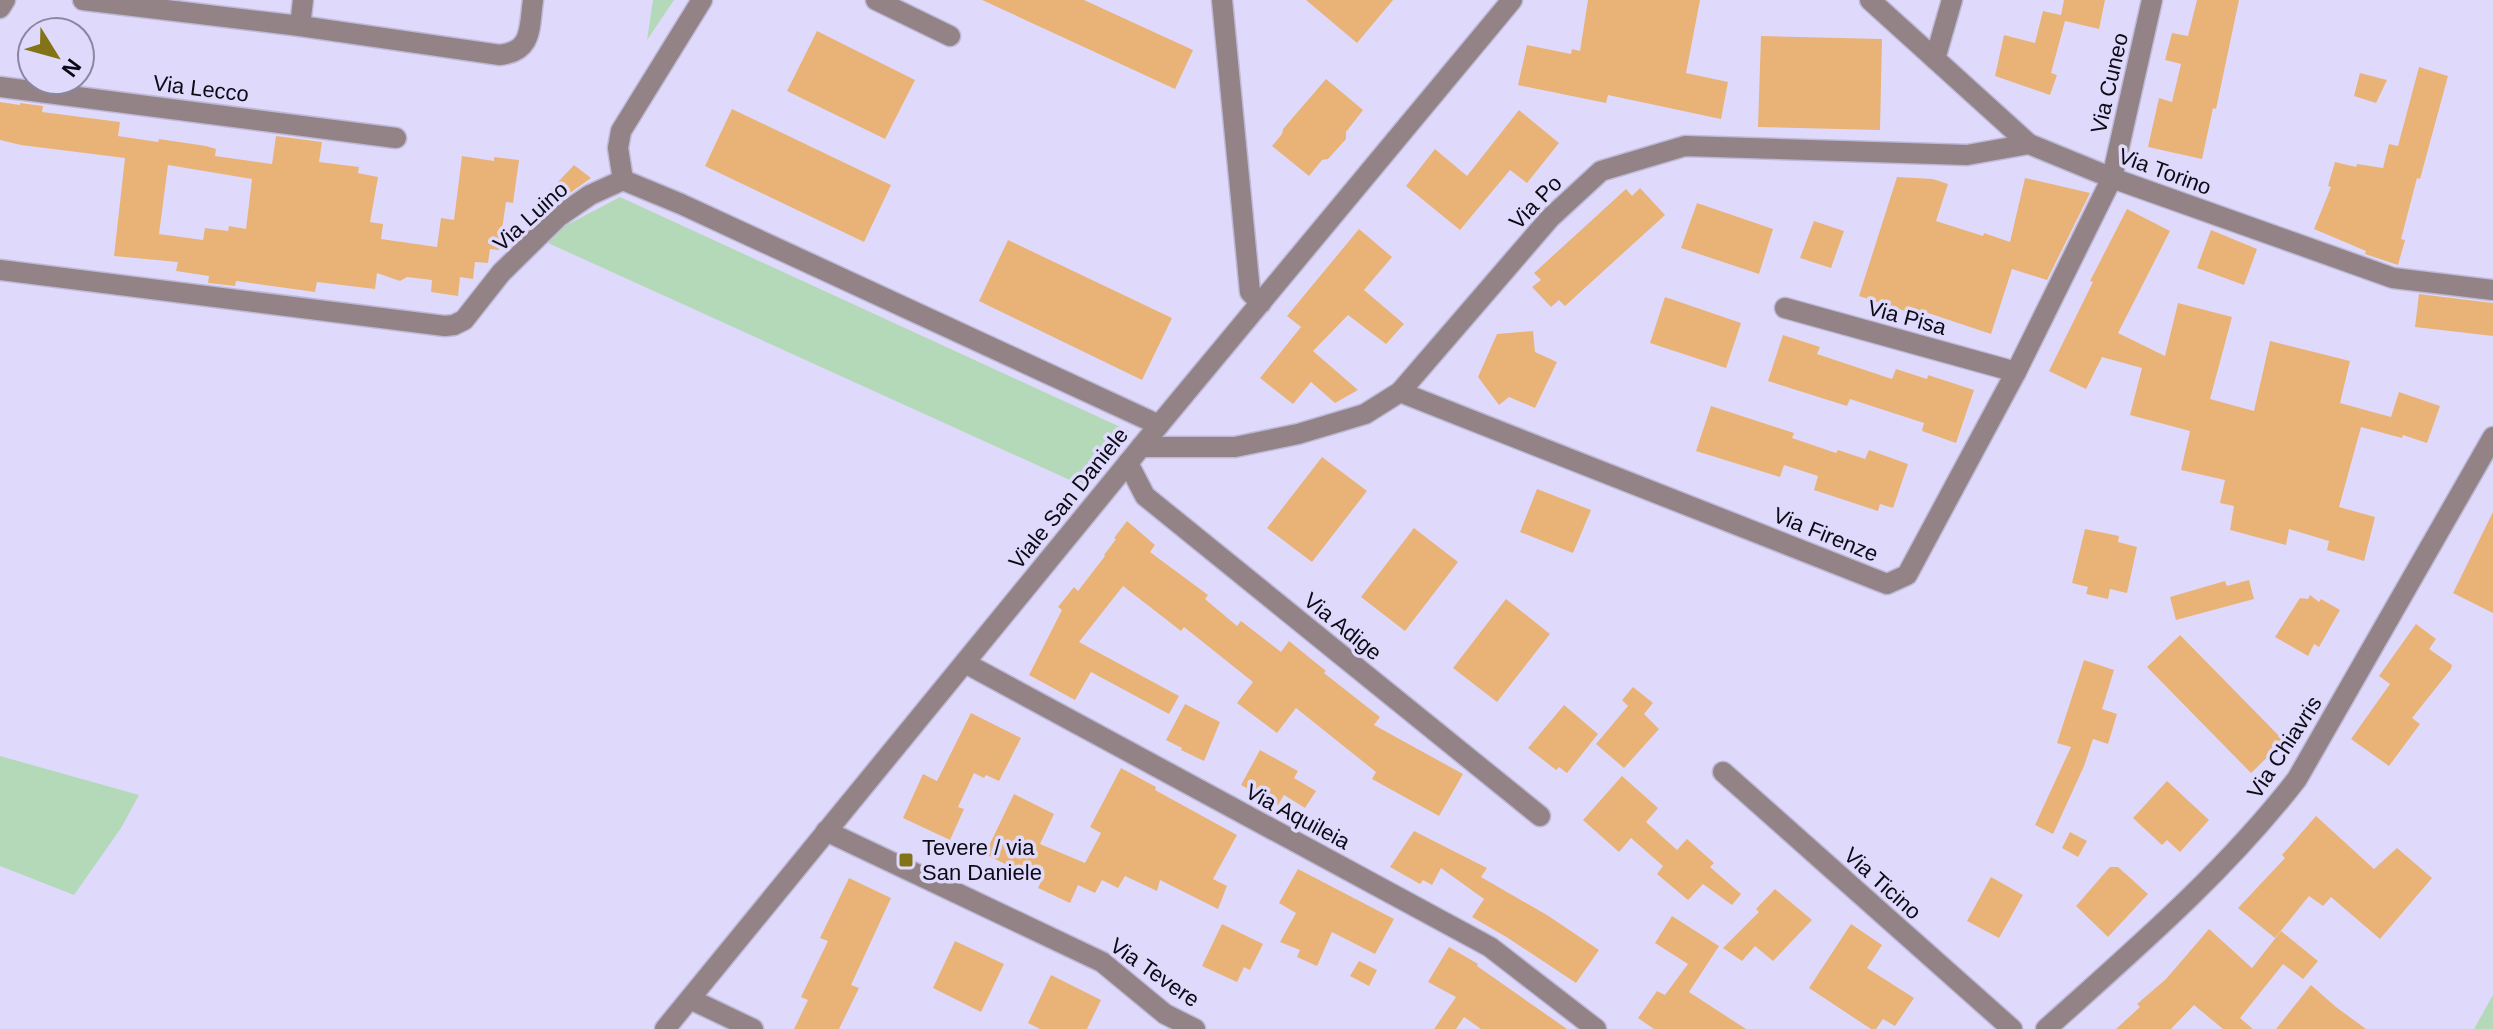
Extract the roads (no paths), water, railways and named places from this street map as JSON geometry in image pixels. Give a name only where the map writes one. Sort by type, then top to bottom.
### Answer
[{"type":"street","points":[[0,8],[5,0]]},
{"type":"street","points":[[83,0],[300,26],[500,55],[512,54],[522,48],[528,39],[533,0]]},
{"type":"street","points":[[300,26],[303,0]]},
{"type":"street","points":[[702,0],[621,131],[618,148],[623,180],[1159,425]]},
{"type":"street","points":[[876,0],[950,36]]},
{"type":"street","points":[[1222,0],[1250,292],[1261,303]]},
{"type":"street","name":"Viale San Daniele","points":[[665,1029],[1134,455],[1512,0]]},
{"type":"street","name":"Via Torino","points":[[1870,0],[2029,144],[2112,178],[2393,278],[2493,290]]},
{"type":"street","points":[[1935,59],[1952,0]]},
{"type":"street","name":"Via Cuneo","points":[[2112,178],[2152,0]]},
{"type":"street","name":"Via Lecco","points":[[0,87],[396,138]]},
{"type":"street","name":"Via Po","points":[[1134,455],[1235,447],[1298,434],[1365,414],[1400,392],[1550,218],[1601,171],[1685,146],[1967,155],[2029,144]]},
{"type":"street","name":"Via Firenze","points":[[1400,392],[1887,584],[1907,575],[2016,372],[2112,178]]},
{"type":"street","name":"Via Luino","points":[[0,270],[454,325],[464,320],[501,273],[558,217],[590,195],[623,180]]},
{"type":"street","name":"Via Pisa","points":[[1785,308],[2016,372]]},
{"type":"street","name":"Via Chiavris","points":[[2046,1029],[2180,909],[2261,826],[2297,779],[2493,437]]},
{"type":"street","name":"Via Adige","points":[[1134,455],[1145,496],[1540,816]]},
{"type":"street","name":"Via Aquileia","points":[[965,663],[1490,947],[1596,1029]]},
{"type":"street","name":"Via Ticino","points":[[1723,772],[2012,1029]]},
{"type":"street","name":"Via Tevere","points":[[826,831],[1102,962],[1165,1014],[1195,1029]]},
{"type":"street","points":[[690,999],[753,1029]]},
{"type":"place","name":"Tevere / via San Daniele","points":[[906,860]]}]
